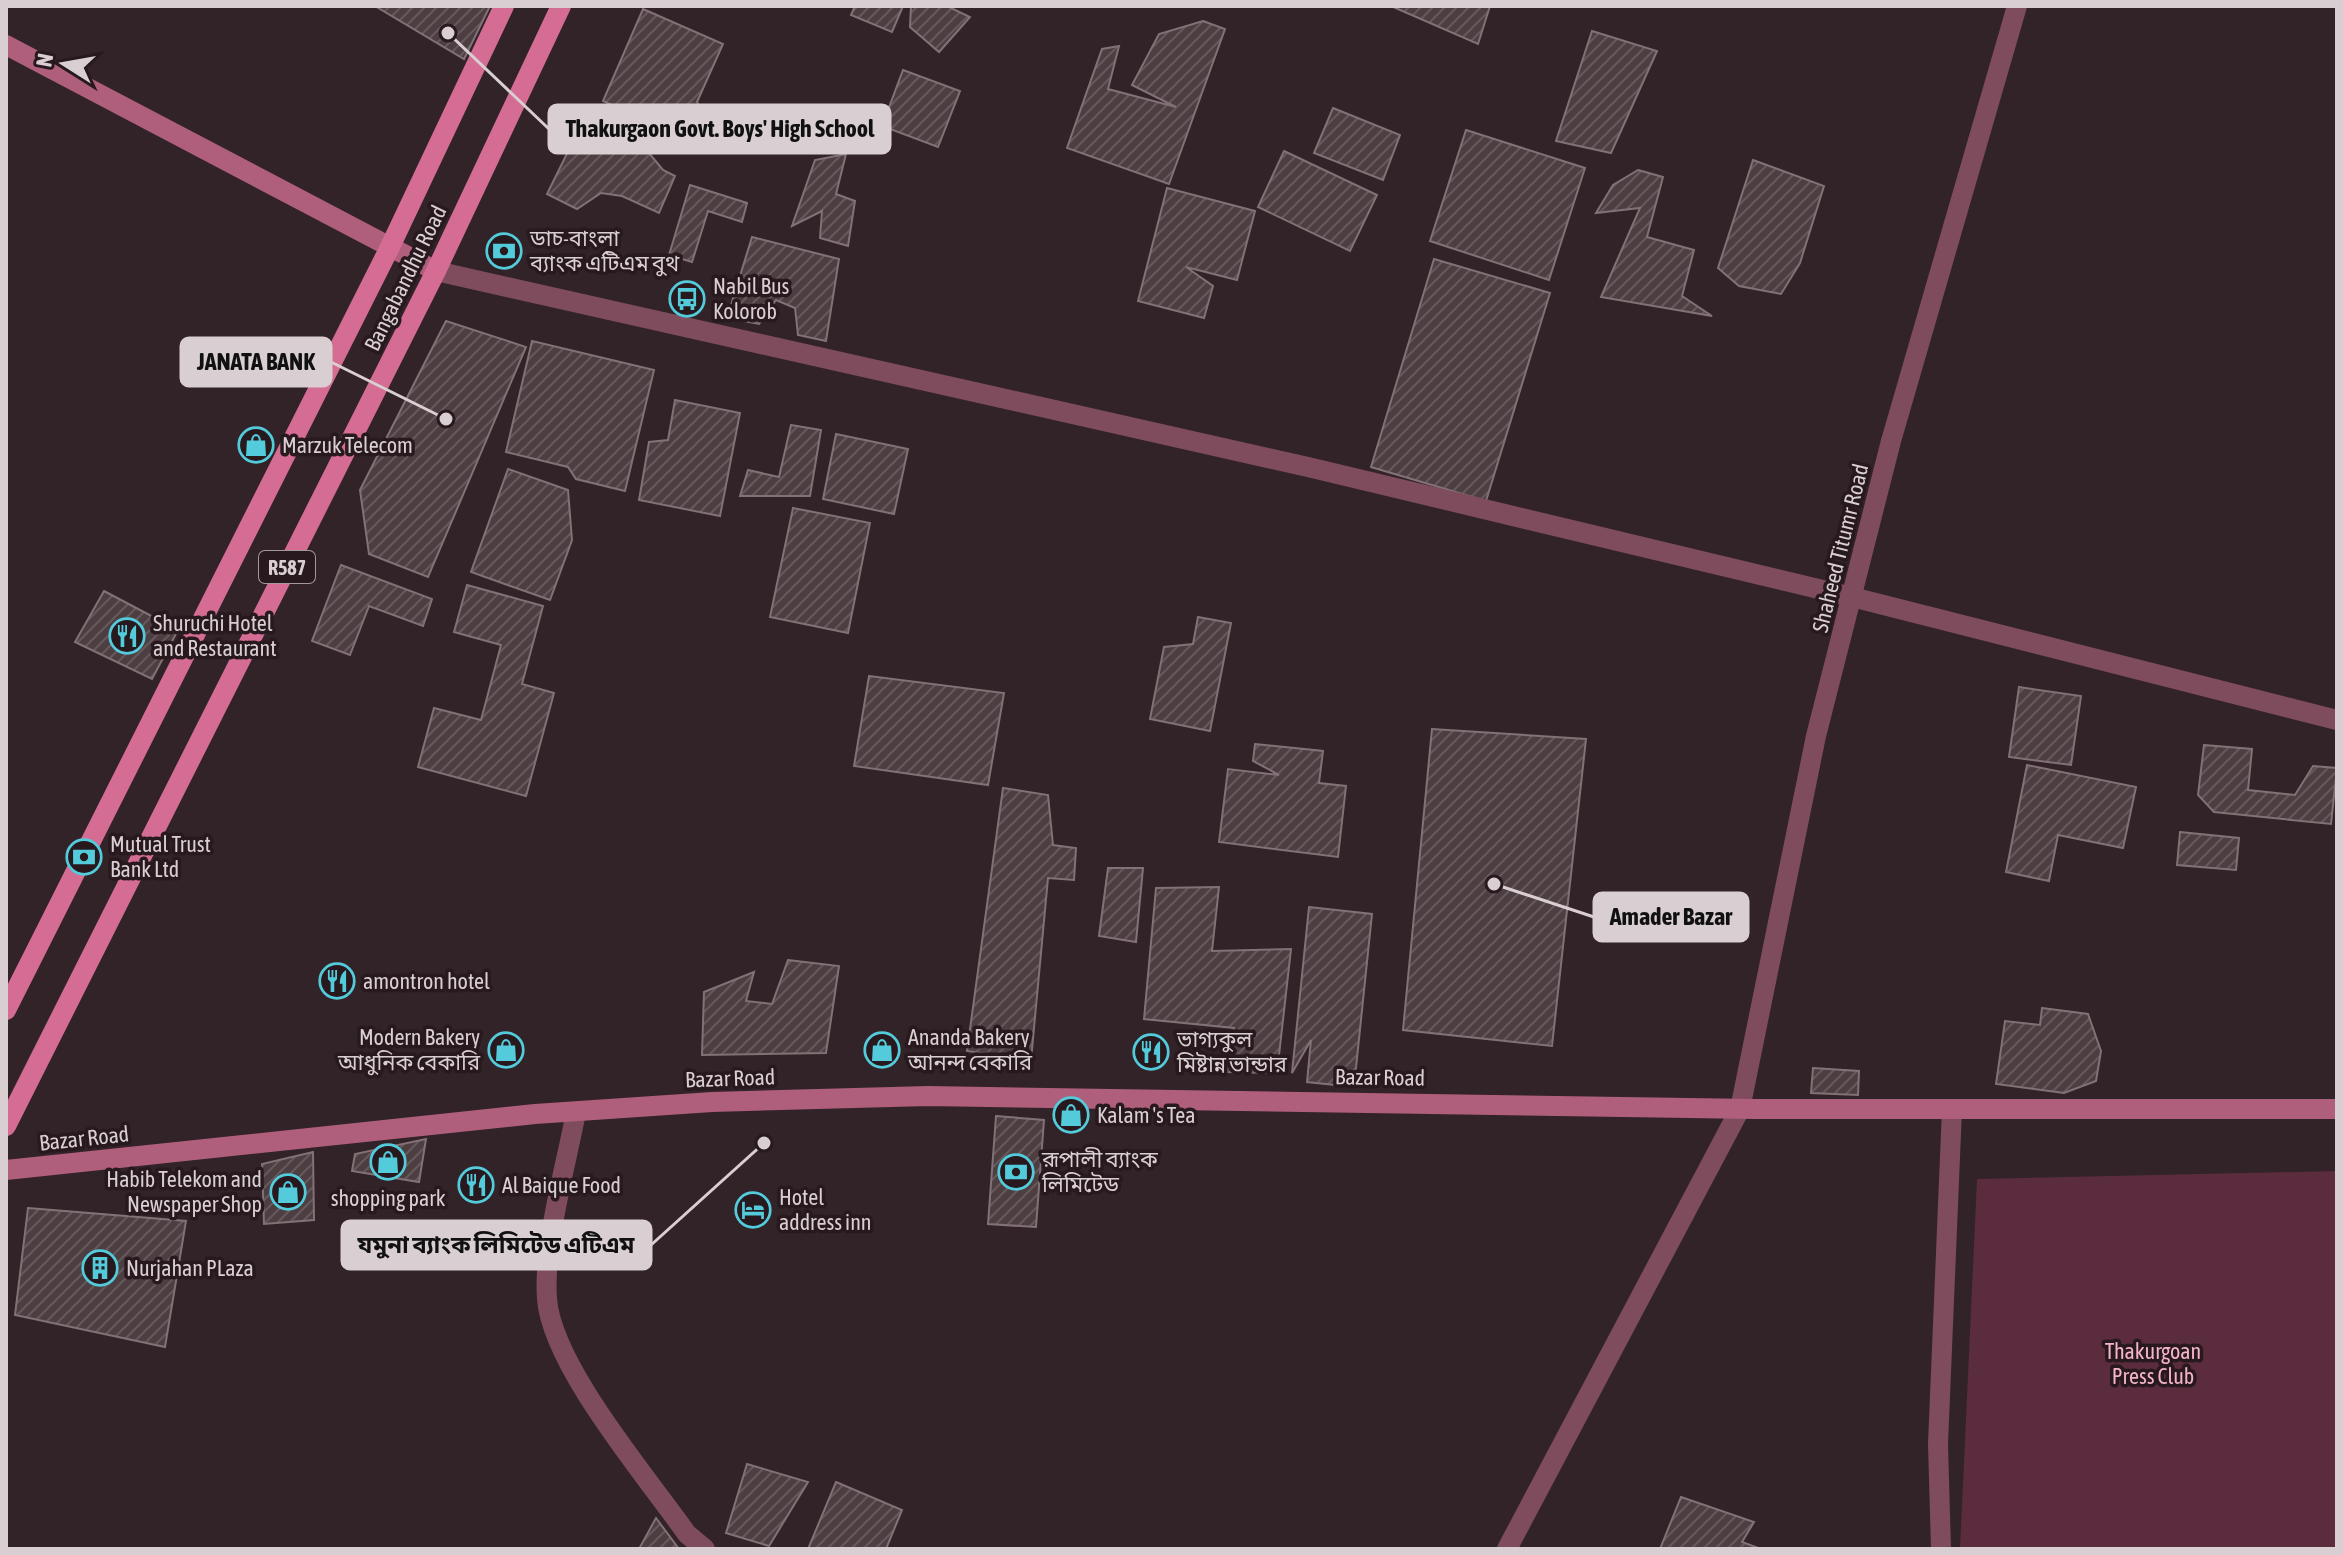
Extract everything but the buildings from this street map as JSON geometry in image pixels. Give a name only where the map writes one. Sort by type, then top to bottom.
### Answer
[{"type":"main road","name":"Bangabandhu Road","points":[[6,1010],[390,247],[504,6]]},
{"type":"main road","name":"Bangabandhu Road","points":[[6,1126],[436,271],[561,6]]},
{"type":"street","name":"Shaheed Titumr Road","points":[[1507,1549],[1740,1109],[1816,736],[1948,237],[2017,6]]},
{"type":"street","points":[[6,45],[436,271],[1308,467],[1852,597],[2337,720]]},
{"type":"street","name":"Bazar Road","points":[[6,1170],[576,1112],[712,1102],[928,1096],[1460,1102],[1740,1109],[2337,1109]]},
{"type":"street","points":[[1941,1549],[1938,1444],[1952,1109]]},
{"type":"street","points":[[576,1112],[552,1240],[547,1299],[554,1335],[610,1425],[687,1534],[705,1549]]},
{"type":"green space","name":"Thakurgoan Press Club","points":[[2337,1171],[2337,1549],[1960,1549],[1977,1179]]},
{"type":"place","name":"Thakurgaon Govt. Boys' High School","points":[[448,33]]},
{"type":"place","name":"ডাচ-বাংলা ব্যাংক এটিএম বুথ","points":[[504,251]]},
{"type":"place","name":"Nabil Bus Kolorob","points":[[687,299]]},
{"type":"place","name":"JANATA BANK","points":[[446,419]]},
{"type":"place","name":"Marzuk Telecom","points":[[256,445]]},
{"type":"place","name":"Shuruchi Hotel and Restaurant","points":[[127,636]]},
{"type":"place","name":"Mutual Trust Bank Ltd","points":[[84,857]]},
{"type":"place","name":"Amader Bazar","points":[[1494,884]]},
{"type":"place","name":"amontron hotel","points":[[337,981]]},
{"type":"place","name":"Modern Bakery আধুনিক বেকারি","points":[[506,1050]]},
{"type":"place","name":"Ananda Bakery আনন্দ বেকারি","points":[[882,1050]]},
{"type":"place","name":"ভাগ্যকুল মিষ্টান্ন ভান্ডার","points":[[1151,1052]]},
{"type":"place","name":"Kalam 's Tea","points":[[1071,1115]]},
{"type":"place","name":"যমুনা ব্যাংক লিমিটেড এটিএম","points":[[764,1143]]},
{"type":"place","name":"shopping park","points":[[388,1162]]},
{"type":"place","name":"রূপালী ব্যাংক লিমিটেড","points":[[1016,1172]]},
{"type":"place","name":"Al Baique Food","points":[[476,1185]]},
{"type":"place","name":"Habib Telekom and Newspaper Shop","points":[[288,1192]]},
{"type":"place","name":"Hotel address inn","points":[[753,1210]]},
{"type":"place","name":"Nurjahan PLaza","points":[[100,1268]]}]
